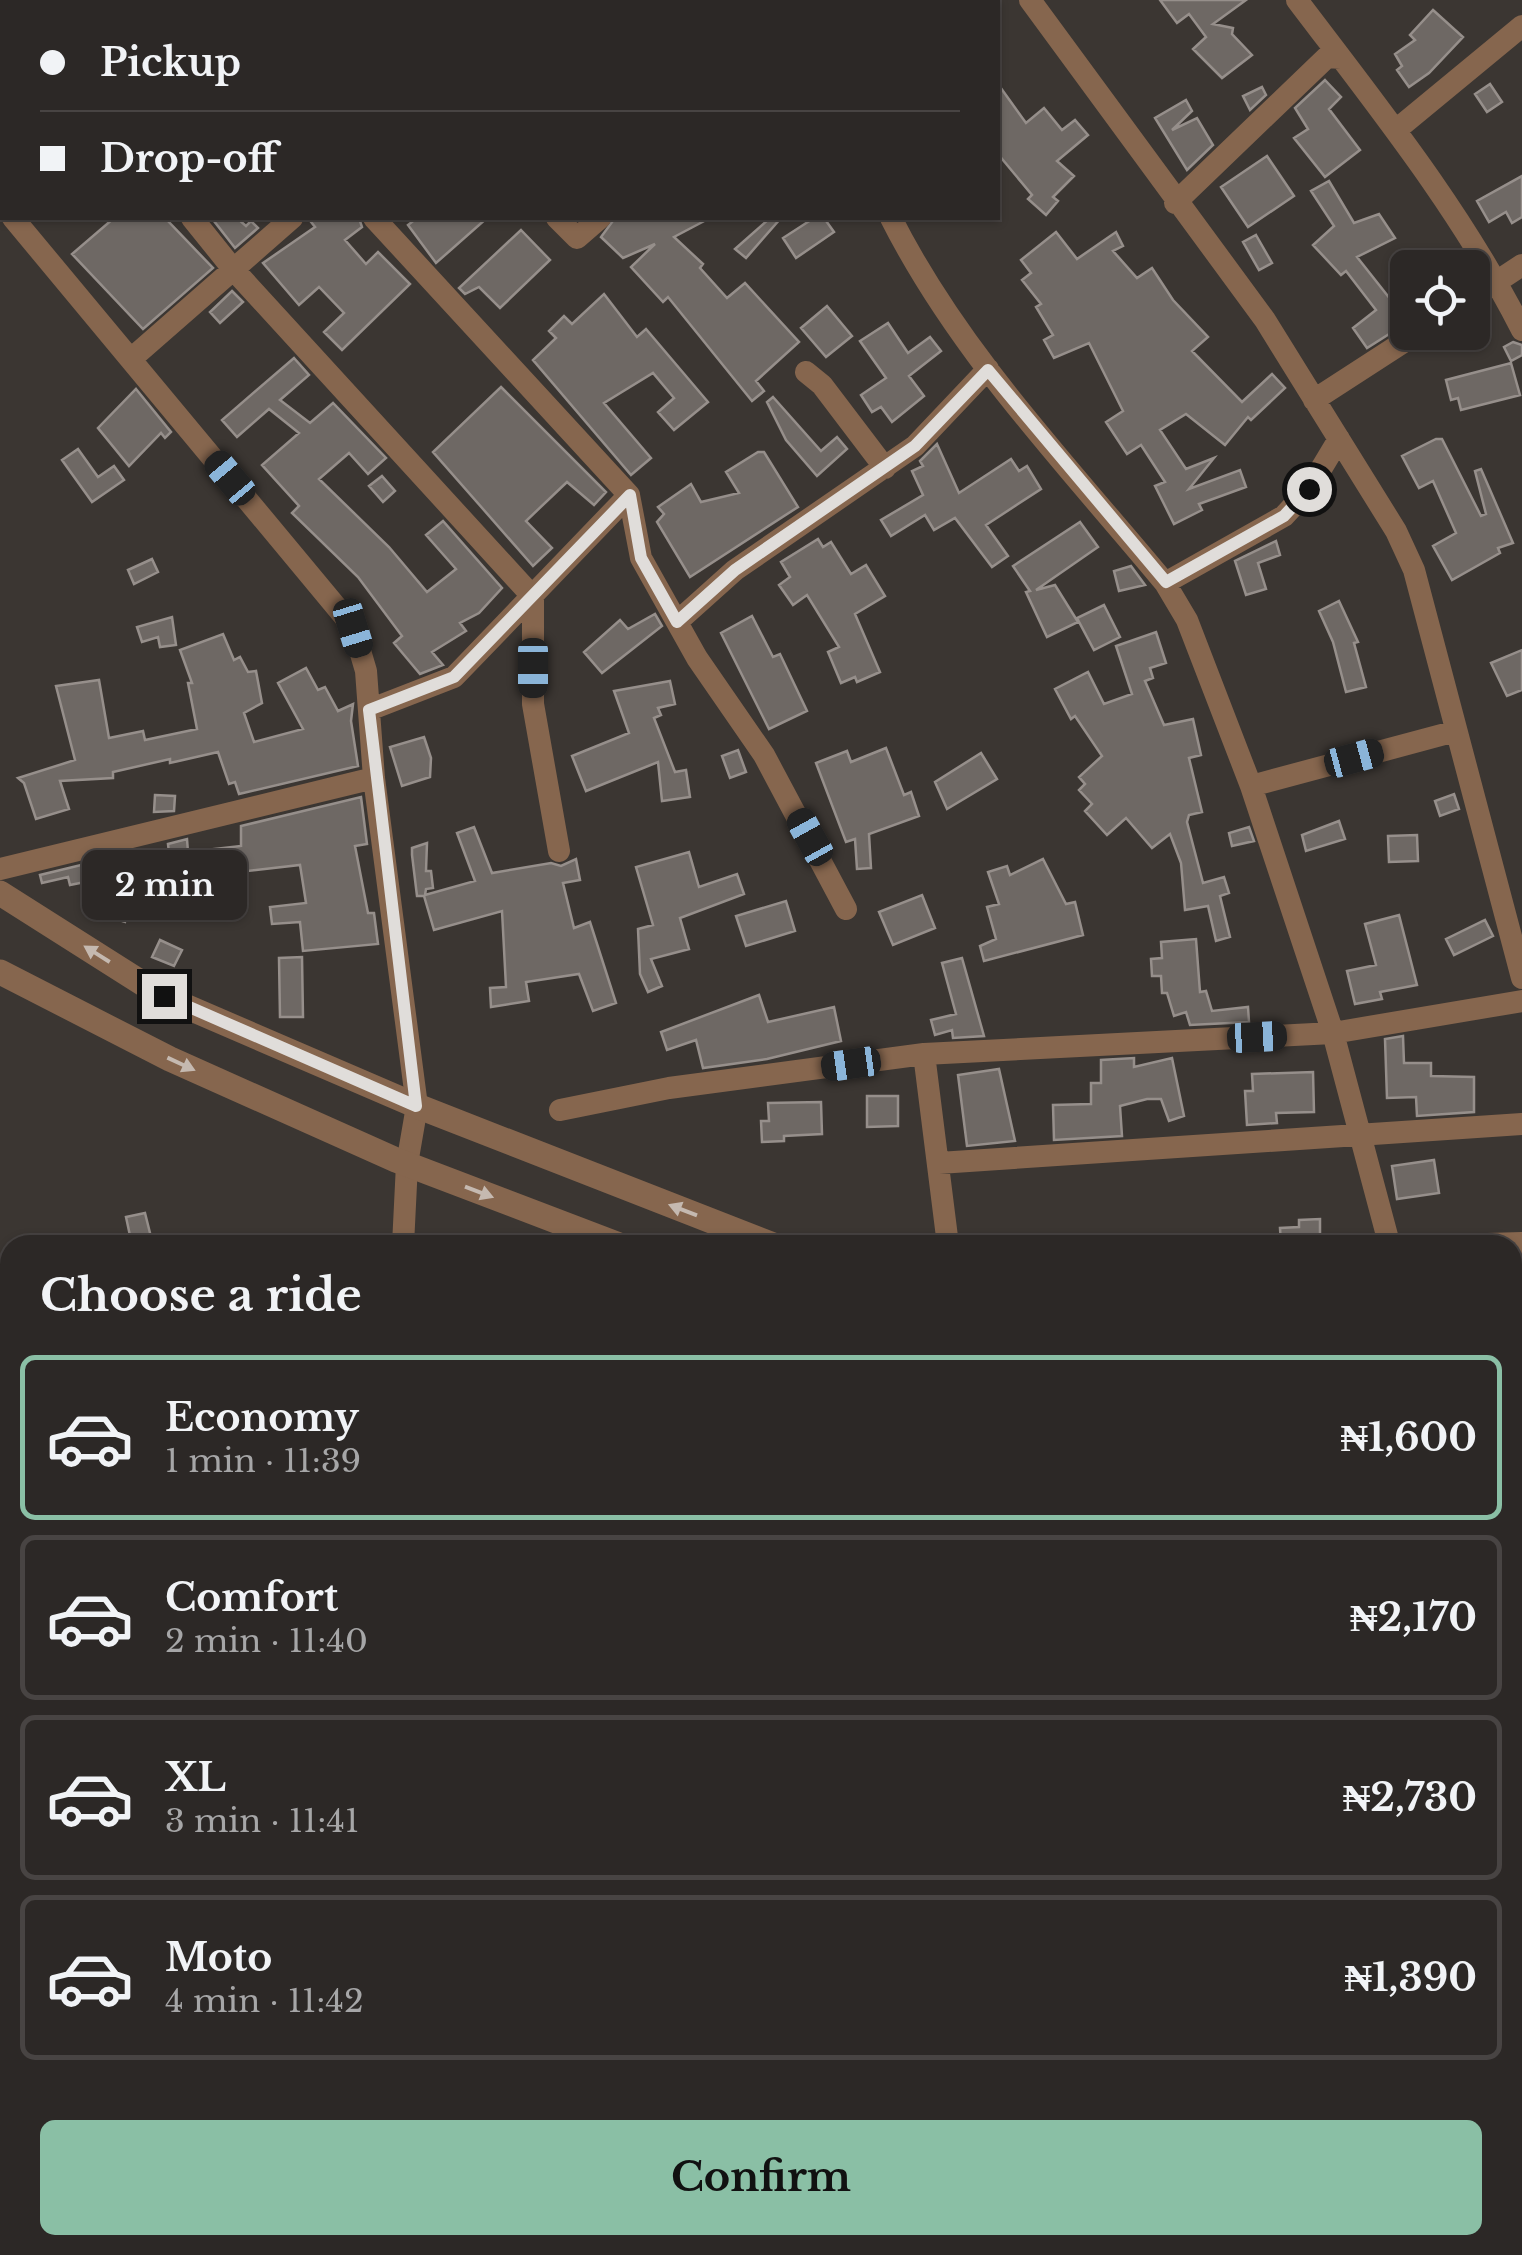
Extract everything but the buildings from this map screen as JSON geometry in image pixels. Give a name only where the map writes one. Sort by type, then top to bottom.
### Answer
[{"type":"street","points":[[1030,0],[1265,320],[1396,531],[1414,570],[1522,978]]},
{"type":"street","points":[[1297,0],[1449,200],[1522,330]]},
{"type":"street","points":[[1396,130],[1522,26]]},
{"type":"street","points":[[1176,203],[1327,57],[1341,58]]},
{"type":"street","points":[[15,220],[353,628],[366,671],[374,778],[416,1106],[406,1164],[403,1235]]},
{"type":"street","points":[[194,220],[534,597],[533,704],[558,851]]},
{"type":"street","points":[[130,359],[290,220]]},
{"type":"street","points":[[376,220],[630,495],[641,558],[677,622],[764,755],[846,909]]},
{"type":"street","points":[[559,220],[577,238],[598,220]]},
{"type":"street","points":[[892,220],[908,251],[988,370],[1166,582],[1187,620],[1251,786],[1333,1033],[1386,1235]]},
{"type":"street","points":[[1490,285],[1522,265]]},
{"type":"street","points":[[1314,400],[1391,350]]},
{"type":"street","points":[[677,622],[735,570],[915,446],[988,370]]},
{"type":"street","points":[[806,372],[822,385],[885,468]]},
{"type":"street","points":[[1166,582],[1284,516],[1309,489],[1339,440]]},
{"type":"street","points":[[369,710],[454,677],[630,495]]},
{"type":"street","points":[[1251,786],[1456,730]]},
{"type":"street","points":[[0,869],[374,778]]},
{"type":"street","points":[[0,894],[164,996],[416,1106],[748,1235]]},
{"type":"street","points":[[0,972],[170,1060],[406,1164],[593,1235]]},
{"type":"street","points":[[560,1110],[669,1088],[924,1054],[1333,1033],[1522,1001]]},
{"type":"street","points":[[924,1054],[947,1235]]},
{"type":"street","points":[[939,1163],[1522,1124]]},
{"type":"route","points":[[164,996],[416,1106],[374,778],[369,710],[454,677],[630,495],[641,558],[677,622],[735,570],[915,446],[988,370],[1166,582],[1284,516],[1309,489]]}]
